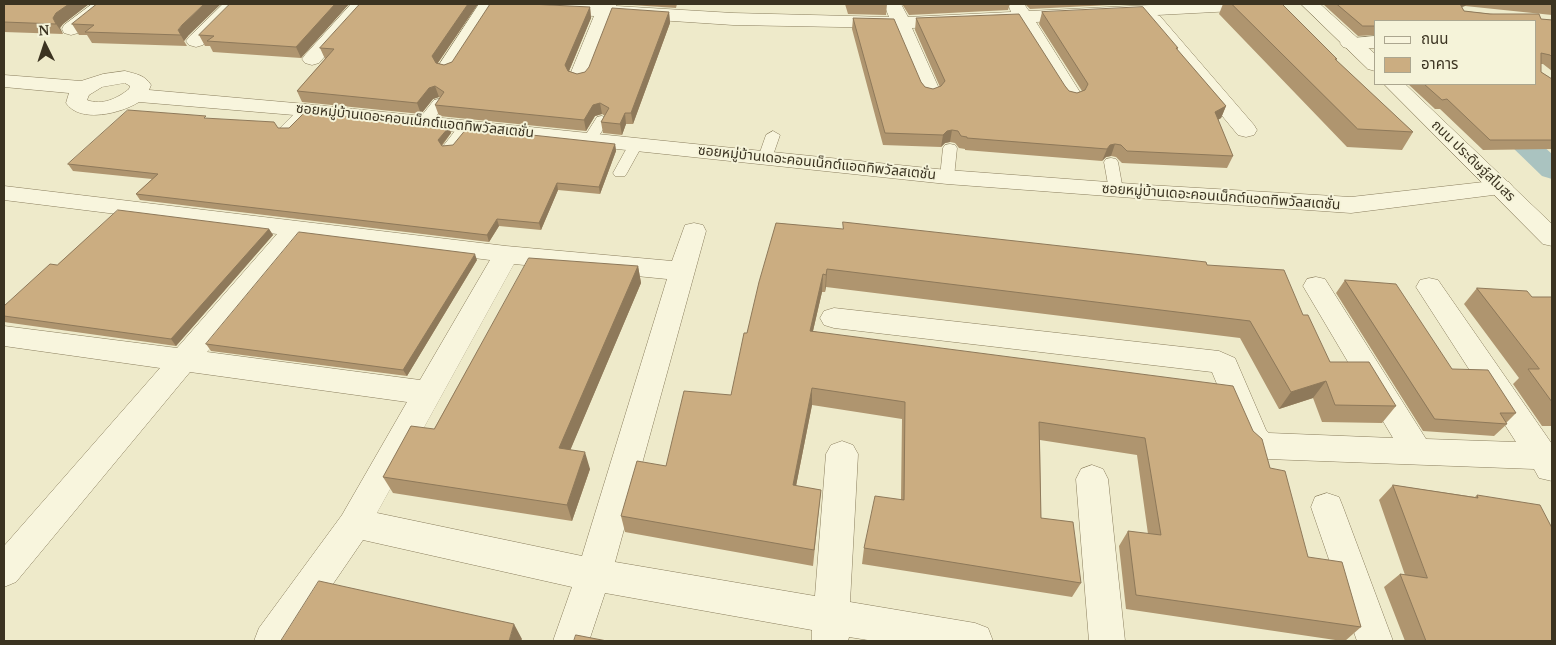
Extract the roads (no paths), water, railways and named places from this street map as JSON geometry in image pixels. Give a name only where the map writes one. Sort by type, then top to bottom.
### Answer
[{"type":"street","points":[[71,29],[103,4]]},
{"type":"street","points":[[196,41],[233,4]]},
{"type":"street","points":[[312,59],[361,4]]},
{"type":"street","points":[[447,68],[488,4],[735,11],[900,23],[1020,10],[1272,4]]},
{"type":"street","points":[[892,4],[931,93]]},
{"type":"street","points":[[1310,4],[1374,64]]},
{"type":"street","points":[[579,78],[605,8]]},
{"type":"street","points":[[1143,8],[1246,130]]},
{"type":"street","points":[[1020,10],[1073,97]]},
{"type":"street","points":[[1350,43],[1374,42]]},
{"type":"street","name":"ซอยหมู่บ้านเดอะคอนเน็กต์แอตทิพวัลสเตชั่น","points":[[4,81],[86,88],[76,98],[76,103],[88,108],[113,105],[135,95],[466,126],[947,177],[1116,190],[1351,205],[1501,187]]},
{"type":"street","name":"ถนน ประดิษฐ์สโมสร","points":[[1395,85],[1552,238]]},
{"type":"street","points":[[4,193],[502,254],[682,271]]},
{"type":"street","points":[[4,572],[296,228]]},
{"type":"street","points":[[571,641],[594,574],[694,231]]},
{"type":"street","points":[[272,641],[358,520],[359,514],[504,258],[502,254]]},
{"type":"street","points":[[1316,286],[1418,451]]},
{"type":"street","points":[[1429,287],[1549,462]]},
{"type":"street","points":[[834,318],[1220,362],[1225,366],[1254,438],[1260,444],[1418,451],[1549,462]]},
{"type":"street","points":[[4,336],[427,393]]},
{"type":"street","points":[[830,628],[842,454]]},
{"type":"street","points":[[1092,479],[1107,641]]},
{"type":"street","points":[[1327,507],[1375,641]]},
{"type":"street","points":[[358,520],[362,525],[594,574],[830,628],[975,641]]},
{"type":"lane","points":[[424,122],[439,102]]},
{"type":"lane","points":[[286,130],[306,110]]},
{"type":"lane","points":[[590,139],[602,120]]},
{"type":"lane","points":[[449,148],[466,126]]},
{"type":"lane","points":[[765,158],[773,135]]},
{"type":"lane","points":[[620,173],[636,144]]},
{"type":"lane","points":[[947,177],[950,148]]},
{"type":"lane","points":[[1111,162],[1116,190]]},
{"type":"waterway","points":[[1461,85],[1552,170]]}]
